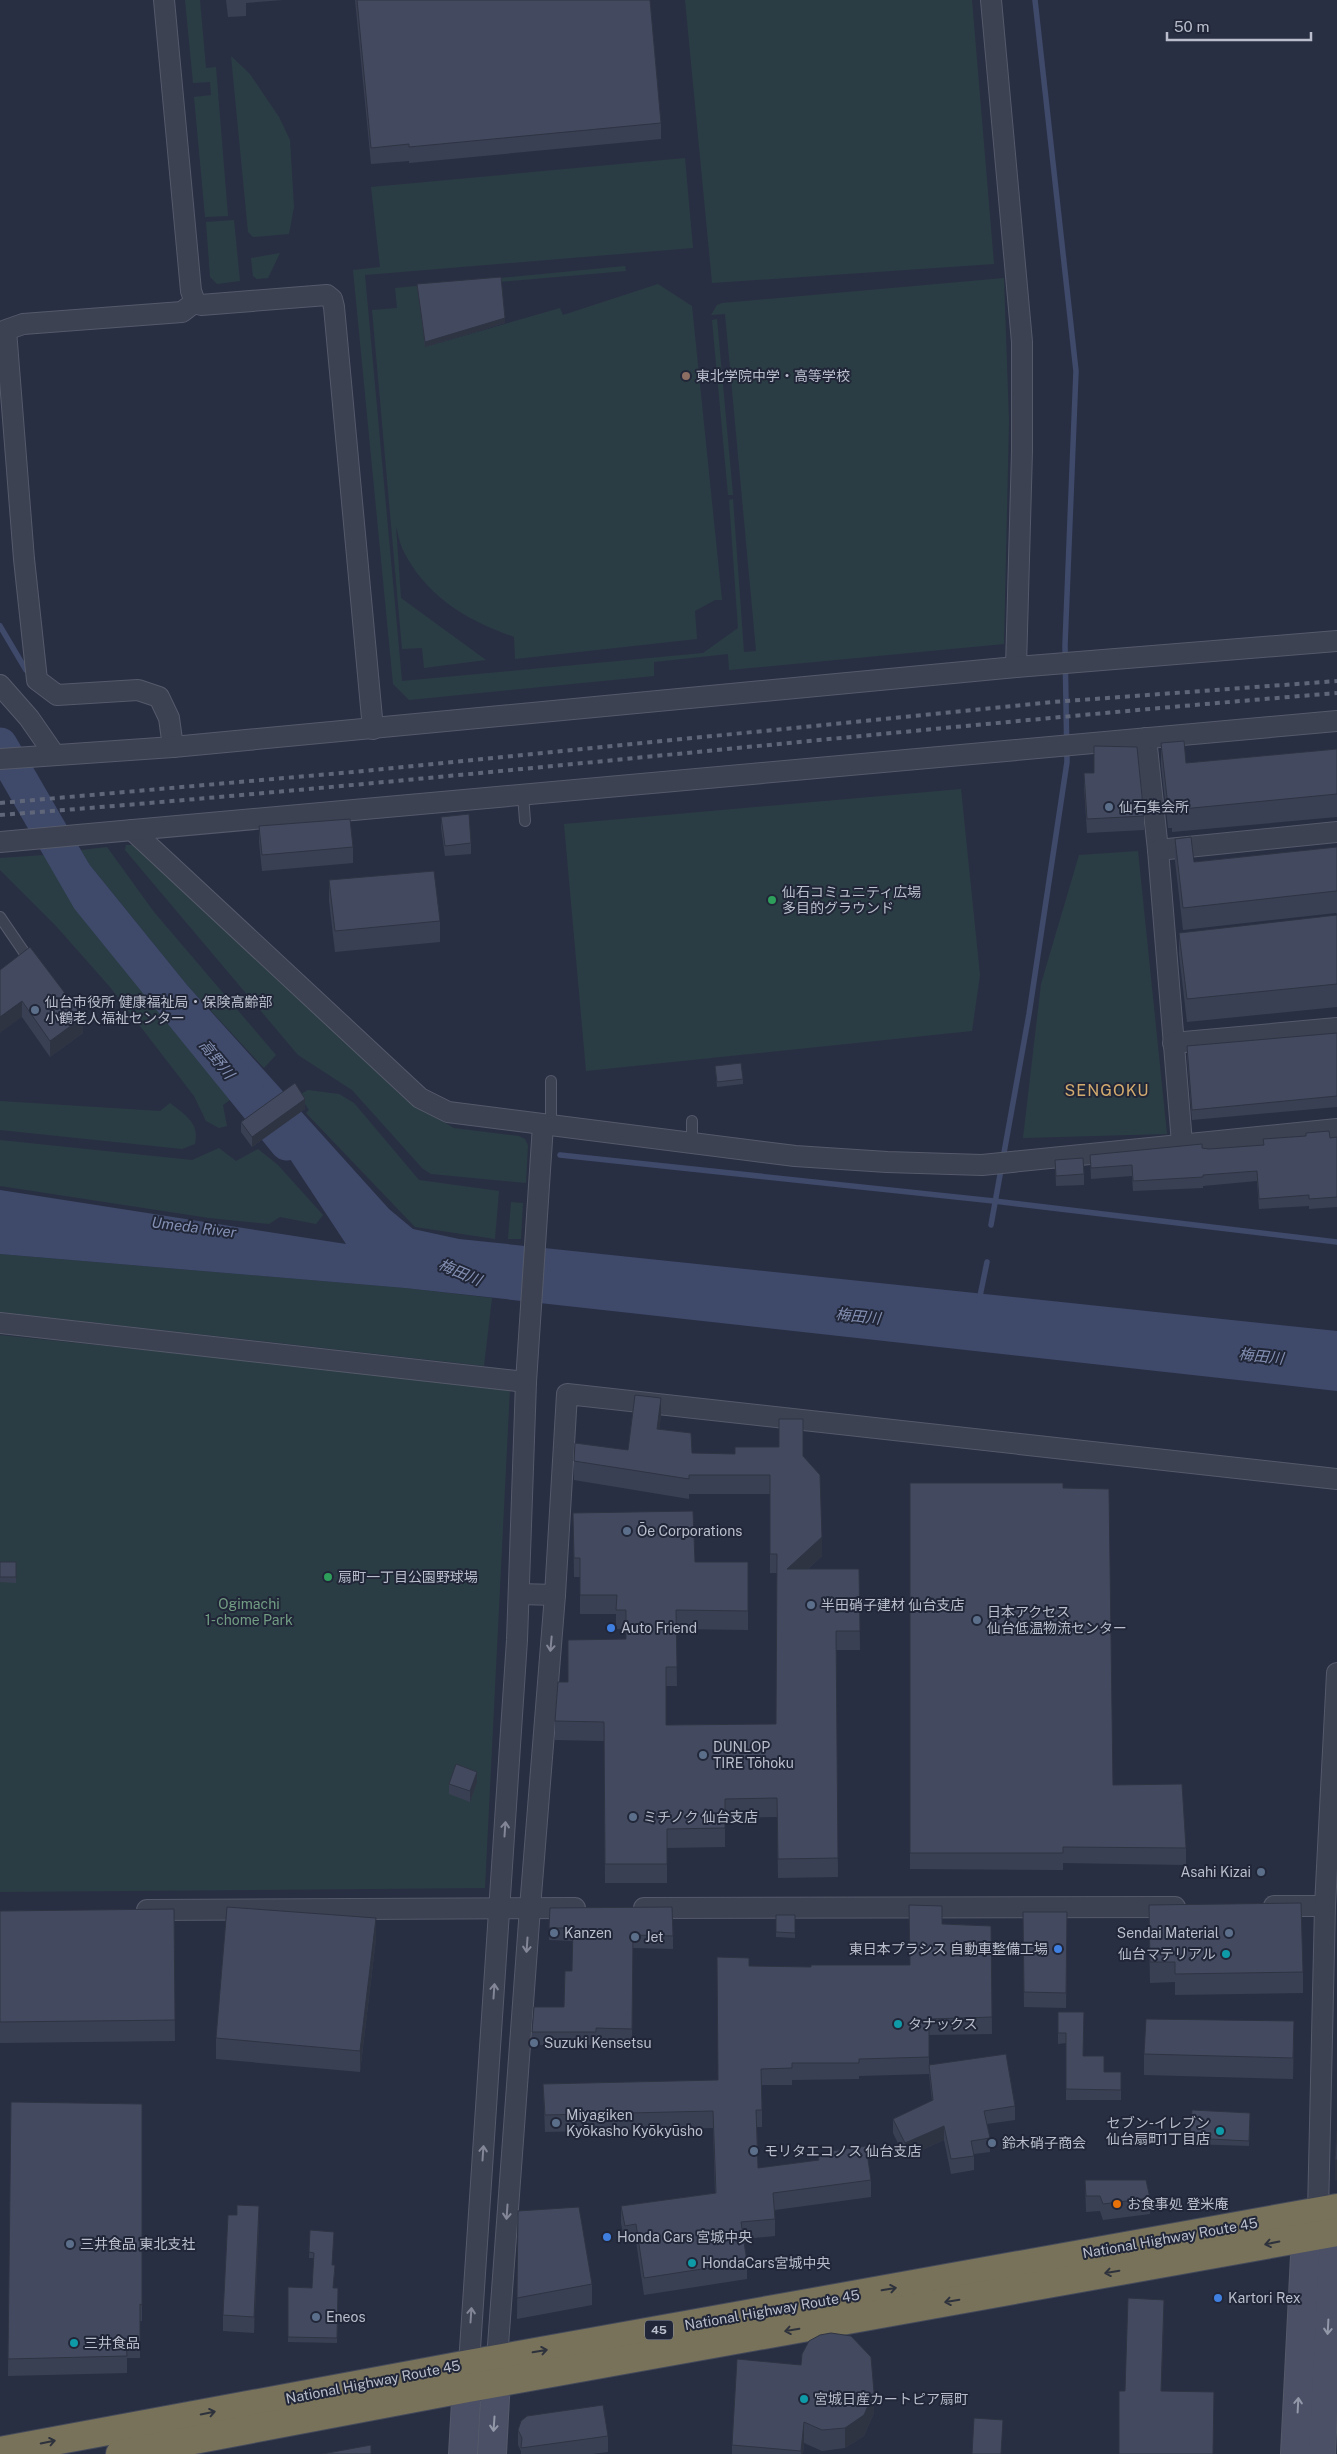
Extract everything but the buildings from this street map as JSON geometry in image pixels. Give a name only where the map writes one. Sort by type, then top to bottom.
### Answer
[{"type":"highway","name":"National Highway Route 45","points":[[0,2451],[468,2376],[1326,2224]]},
{"type":"highway","name":"National Highway Route 45","points":[[120,2454],[468,2376]]},
{"type":"street","points":[[164,0],[190,281],[195,302]]},
{"type":"street","points":[[991,0],[1022,342],[1022,451],[1016,667]]},
{"type":"street","points":[[195,302],[201,305],[327,295],[332,299],[373,729]]},
{"type":"street","points":[[173,747],[169,718],[159,697],[138,690],[57,695],[37,680],[6,330],[23,324],[182,312],[195,302]]},
{"type":"street","points":[[0,759],[173,747],[1016,667],[1337,641]]},
{"type":"street","points":[[0,685],[29,718],[54,754]]},
{"type":"street","points":[[0,842],[1337,721]]},
{"type":"street","points":[[1146,738],[1158,850],[1174,943],[1173,1044],[1182,1143]]},
{"type":"street","points":[[132,830],[420,1098],[448,1112],[795,1156],[887,1162],[982,1164],[1014,1163],[1182,1143],[1337,1129]]},
{"type":"street","points":[[1158,850],[1337,832]]},
{"type":"street","points":[[1173,1044],[1337,1028]]},
{"type":"street","points":[[463,2454],[520,1594],[528,1348],[538,1204],[547,1126]]},
{"type":"street","points":[[0,1323],[526,1382]]},
{"type":"street","points":[[492,2454],[568,1394],[1337,1479]]},
{"type":"street","points":[[520,1594],[555,1595]]},
{"type":"street","points":[[1321,2454],[1326,2224],[1325,1906],[1337,1673]]},
{"type":"street","points":[[629,1908],[1195,1906]]},
{"type":"street","points":[[1255,1906],[1325,1906]]},
{"type":"street","points":[[128,1910],[589,1908]]},
{"type":"street","points":[[1295,2454],[1326,2224]]},
{"type":"lane","points":[[523,795],[525,821]]},
{"type":"lane","points":[[0,917],[26,955]]},
{"type":"lane","points":[[547,1126],[551,1081]]},
{"type":"lane","points":[[692,1121],[692,1143]]},
{"type":"green space","points":[[185,0],[200,0],[206,68],[216,67],[228,216],[205,217],[194,97],[211,95],[210,82],[193,83]]},
{"type":"green space","points":[[685,0],[972,0],[994,264],[712,283]]},
{"type":"green space","points":[[231,56],[250,74],[279,117],[290,140],[294,207],[289,234],[253,237],[248,232]]},
{"type":"green space","points":[[685,158],[693,248],[365,275],[402,681],[703,653],[738,628],[729,500],[733,499],[744,652],[756,651],[725,314],[711,315],[717,305],[722,303],[1004,278],[1009,421],[1004,644],[729,670],[728,654],[654,662],[654,676],[409,700],[393,684],[353,270],[380,267],[371,187]]},
{"type":"green space","points":[[234,220],[240,281],[217,284],[210,277],[206,222]]},
{"type":"green space","points":[[280,253],[268,278],[257,279],[253,276],[251,258]]},
{"type":"green space","points":[[625,266],[626,271],[418,289],[425,347],[560,308],[563,315],[658,284],[692,306],[722,600],[715,600],[695,611],[697,639],[515,659],[514,637],[479,623],[464,614],[435,593],[422,580],[402,548],[396,526],[401,598],[486,660],[424,668],[422,648],[402,649],[372,310],[397,308],[395,288]]},
{"type":"green space","points":[[717,319],[733,495],[728,495],[712,320]]},
{"type":"green space","name":"仙石コミュニティ広場 多目的グラウンド","points":[[961,789],[980,975],[972,1031],[586,1071],[564,824]]},
{"type":"green space","points":[[126,845],[138,845],[405,1099],[454,1128],[519,1136],[525,1139],[528,1145],[526,1183],[431,1174],[422,1168],[352,1090],[298,1055],[125,850]]},
{"type":"green space","points":[[107,847],[154,912],[276,1055],[264,1068],[187,985],[89,864],[81,850]]},
{"type":"green space","points":[[1138,851],[1167,1134],[1023,1138],[1041,984],[1079,855]]},
{"type":"green space","points":[[59,854],[85,899],[239,1093],[223,1105],[227,1126],[219,1128],[206,1121],[194,1096],[110,987],[56,926],[0,870],[0,858]]},
{"type":"green space","points":[[308,1090],[339,1094],[354,1103],[419,1180],[499,1191],[495,1239],[415,1227],[306,1113],[309,1110],[299,1095]]},
{"type":"green space","points":[[0,1101],[160,1111],[170,1103],[190,1120],[195,1130],[195,1144],[182,1149],[0,1130]]},
{"type":"green space","points":[[0,1140],[192,1160],[219,1148],[236,1161],[258,1149],[278,1165],[323,1215],[316,1224],[280,1217],[269,1224],[209,1218],[0,1186]]},
{"type":"green space","points":[[511,1202],[523,1203],[521,1239],[508,1239]]},
{"type":"green space","points":[[0,1254],[405,1288],[492,1298],[484,1366],[0,1312]]},
{"type":"green space","name":"Ogimachi 1-chome Park","points":[[0,1335],[510,1388],[485,1888],[0,1892]]},
{"type":"water","points":[[0,729],[48,797],[89,864],[187,985],[389,1209],[413,1229],[459,1239],[1337,1331],[1337,1391],[405,1288],[0,1254],[0,1190],[346,1244],[223,1057],[99,905],[0,756]]},
{"type":"waterway","points":[[991,1225],[1029,1014],[1067,762],[1065,645],[1076,371],[1035,0]]},
{"type":"waterway","points":[[0,626],[26,670]]},
{"type":"waterway","name":"高野川","points":[[0,745],[89,899],[287,1143]]},
{"type":"waterway","points":[[560,1155],[994,1201],[1337,1242]]},
{"type":"waterway","points":[[979,1301],[987,1262]]},
{"type":"railway","points":[[0,803],[353,772],[1053,702],[1337,681]]},
{"type":"railway","points":[[0,815],[334,787],[1003,722],[1337,693]]},
{"type":"place","name":"東北学院中学・高等学校","points":[[686,376]]},
{"type":"place","name":"仙石集会所","points":[[1109,807]]},
{"type":"place","name":"仙石コミュニティ広場 多目的グラウンド","points":[[772,900]]},
{"type":"place","name":"仙台市役所 健康福祉局・保険高齢部 小鶴老人福祉センター","points":[[35,1010]]},
{"type":"place","name":"Ōe Corporations","points":[[627,1531]]},
{"type":"place","name":"扇町一丁目公園野球場","points":[[328,1577]]},
{"type":"place","name":"半田硝子建材 仙台支店","points":[[811,1605]]},
{"type":"place","name":"日本アクセス 仙台低温物流センター","points":[[977,1620]]},
{"type":"place","name":"Auto Friend","points":[[611,1628]]},
{"type":"place","name":"DUNLOP TIRE Tōhoku","points":[[703,1755]]},
{"type":"place","name":"ミチノク 仙台支店","points":[[633,1817]]},
{"type":"place","name":"Asahi Kizai","points":[[1261,1872]]},
{"type":"place","name":"Kanzen","points":[[554,1933]]},
{"type":"place","name":"Sendai Material","points":[[1229,1933]]},
{"type":"place","name":"Jet","points":[[635,1937]]},
{"type":"place","name":"東日本プラシス 自動車整備工場","points":[[1058,1949]]},
{"type":"place","name":"仙台マテリアル","points":[[1226,1954]]},
{"type":"place","name":"タナックス","points":[[898,2024]]},
{"type":"place","name":"Suzuki Kensetsu","points":[[534,2043]]},
{"type":"place","name":"Miyagiken Kyōkasho Kyōkyūsho","points":[[556,2123]]},
{"type":"place","name":"セブン-イレブン 仙台扇町1丁目店","points":[[1220,2131]]},
{"type":"place","name":"鈴木硝子商会","points":[[992,2143]]},
{"type":"place","name":"モリタエコノス 仙台支店","points":[[754,2151]]},
{"type":"place","name":"お食事処 登米庵","points":[[1117,2204]]},
{"type":"place","name":"Honda Cars 宮城中央","points":[[607,2237]]},
{"type":"place","name":"三井食品 東北支社","points":[[70,2244]]},
{"type":"place","name":"HondaCars宮城中央","points":[[692,2263]]},
{"type":"place","name":"Kartori Rex","points":[[1218,2298]]},
{"type":"place","name":"Eneos","points":[[316,2317]]},
{"type":"place","name":"三井食品","points":[[74,2343]]},
{"type":"place","name":"宮城日産カートピア扇町","points":[[804,2399]]},
{"type":"district","name":"SENGOKU","points":[[1107,1090]]},
{"type":"water label","name":"Umeda River","points":[[194,1227]]},
{"type":"water label","name":"梅田川","points":[[460,1272]]},
{"type":"water label","name":"梅田川","points":[[858,1316]]},
{"type":"water label","name":"梅田川","points":[[1261,1356]]}]
